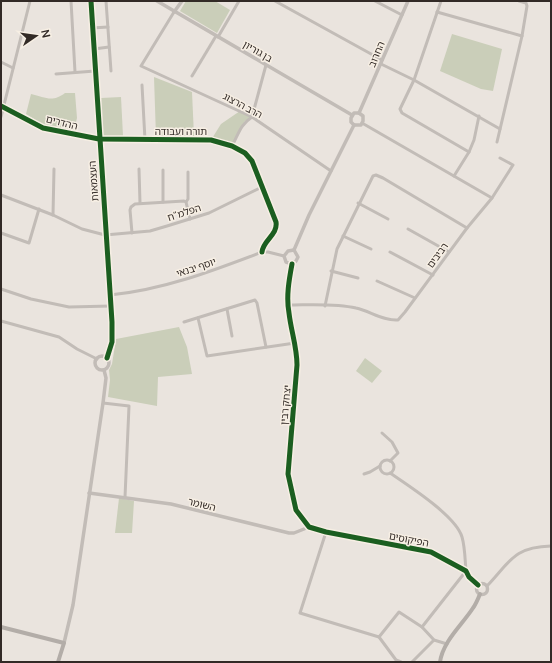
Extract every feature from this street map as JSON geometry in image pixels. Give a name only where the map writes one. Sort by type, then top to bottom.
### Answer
[{"type":"main road","points":[[440,662],[441,656],[447,644],[473,608],[480,594]]},
{"type":"main road","points":[[1,627],[64,643],[58,662]]},
{"type":"street","points":[[1,117],[2,106],[30,1]]},
{"type":"street","points":[[71,1],[75,72]]},
{"type":"street","name":"העצמאות","points":[[91,1],[112,338],[111,347],[107,358]]},
{"type":"street","points":[[106,1],[111,71]]},
{"type":"street","name":"בן גוריון","points":[[157,1],[352,116]]},
{"type":"street","points":[[174,12],[182,1]]},
{"type":"street","points":[[192,76],[239,1]]},
{"type":"street","points":[[275,1],[500,129]]},
{"type":"street","points":[[375,1],[402,14]]},
{"type":"street","name":"החרוב","points":[[359,113],[408,1]]},
{"type":"street","points":[[441,1],[414,80],[400,109],[402,113],[469,152]]},
{"type":"street","points":[[497,142],[522,36],[526,3],[519,1]]},
{"type":"street","name":"הרב הרצוג","points":[[174,12],[141,66],[252,117],[331,171]]},
{"type":"street","points":[[437,12],[522,36]]},
{"type":"street","points":[[92,28],[108,27]]},
{"type":"street","points":[[94,49],[109,47]]},
{"type":"street","points":[[1,62],[13,68]]},
{"type":"street","points":[[232,146],[241,126],[245,121],[252,117],[266,65]]},
{"type":"street","points":[[56,74],[95,71]]},
{"type":"street","points":[[142,85],[145,140]]},
{"type":"street","name":"ההדרים","points":[[2,106],[43,128],[99,139]]},
{"type":"street","points":[[359,113],[363,116],[362,123],[359,126],[354,125],[350,120],[352,116],[359,113]]},
{"type":"street","points":[[454,176],[469,152],[474,140],[479,116]]},
{"type":"street","points":[[362,123],[492,198]]},
{"type":"street","points":[[294,250],[354,125]]},
{"type":"street","name":"תורה ועבודה","points":[[99,139],[211,140],[232,146],[245,153],[249,157],[277,226],[276,230],[263,246],[262,252]]},
{"type":"street","name":"רביבים","points":[[325,306],[357,308],[386,319],[398,320],[467,228],[492,198],[513,165],[500,158]]},
{"type":"street","points":[[53,214],[54,169]]},
{"type":"street","points":[[139,169],[140,204]]},
{"type":"street","points":[[163,170],[164,202]]},
{"type":"street","points":[[188,172],[188,199],[186,202],[190,219]]},
{"type":"street","points":[[288,305],[325,306],[337,249],[370,179],[373,176],[376,175],[392,183],[467,228]]},
{"type":"street","name":"הפלמ\"ח","points":[[1,195],[53,214],[82,229],[105,235],[150,231],[190,219],[230,203],[262,187]]},
{"type":"street","points":[[132,233],[131,207],[135,204],[186,202]]},
{"type":"street","points":[[358,204],[388,219]]},
{"type":"street","points":[[1,234],[29,243],[38,209]]},
{"type":"street","points":[[408,229],[449,252]]},
{"type":"street","points":[[343,236],[371,249]]},
{"type":"street","points":[[284,256],[288,251],[294,250]]},
{"type":"street","points":[[284,256],[286,262],[292,264],[298,257],[294,250]]},
{"type":"street","points":[[262,252],[284,256]]},
{"type":"street","name":"יוסף יבנאי","points":[[110,294],[134,292],[180,281],[204,274],[262,252]]},
{"type":"street","points":[[390,252],[432,275]]},
{"type":"street","name":"יצחק רבין","points":[[292,264],[289,282],[288,305],[295,343],[297,365],[288,474],[296,510],[309,527]]},
{"type":"street","points":[[332,271],[358,278]]},
{"type":"street","points":[[377,280],[415,298]]},
{"type":"street","points":[[1,290],[31,299],[69,307],[110,306]]},
{"type":"street","points":[[184,322],[255,300],[257,302],[266,347]]},
{"type":"street","points":[[227,309],[232,336]]},
{"type":"street","points":[[198,318],[207,356],[295,343]]},
{"type":"street","points":[[1,320],[59,337],[77,349],[97,359],[100,357],[107,358],[109,366],[104,370]]},
{"type":"street","points":[[97,359],[95,363],[96,367],[100,370],[104,370]]},
{"type":"street","points":[[64,643],[73,606],[103,403],[106,378],[104,370]]},
{"type":"street","points":[[103,403],[129,406],[125,497]]},
{"type":"street","points":[[364,474],[380,466],[384,461],[390,461],[398,453],[392,442],[382,433]]},
{"type":"street","points":[[390,461],[394,466],[390,473]]},
{"type":"street","points":[[380,466],[382,472],[386,474],[390,473],[413,489],[450,519],[462,536],[466,571],[422,627]]},
{"type":"street","name":"השומר","points":[[89,493],[171,504],[289,533],[294,533],[309,527]]},
{"type":"street","points":[[309,527],[326,532],[300,612],[378,637],[396,660],[401,662]]},
{"type":"street","name":"הפיקוסים","points":[[326,532],[431,552],[466,571],[469,577],[478,585]]},
{"type":"street","points":[[487,586],[483,583],[478,585],[477,590],[480,594],[486,593],[488,589],[487,586],[502,567],[519,553],[539,547],[551,546]]},
{"type":"street","points":[[378,637],[399,612],[422,627],[434,640],[447,644]]},
{"type":"street","points":[[412,662],[434,640]]},
{"type":"green space","points":[[186,1],[215,1],[230,10],[217,33],[180,11]]},
{"type":"green space","points":[[452,34],[502,49],[493,91],[481,89],[440,71]]},
{"type":"green space","points":[[154,77],[192,92],[194,136],[156,137]]},
{"type":"green space","points":[[65,93],[75,93],[77,118],[74,130],[47,127],[26,114],[31,94],[52,99]]},
{"type":"green space","points":[[121,97],[123,136],[103,137],[101,98]]},
{"type":"green space","points":[[240,111],[252,117],[245,121],[232,146],[211,140],[221,124]]},
{"type":"green space","points":[[179,327],[187,347],[192,374],[158,377],[157,406],[108,397],[110,380],[109,370],[112,364],[116,339]]},
{"type":"green space","points":[[365,358],[382,371],[372,383],[356,371]]},
{"type":"green space","points":[[119,498],[134,501],[132,533],[115,533]]},
{"type":"cycle path","points":[[91,1],[112,322],[112,342],[107,358]]},
{"type":"cycle path","points":[[1,106],[43,128],[99,139],[211,140],[232,146],[245,153],[252,161],[276,222],[275,230],[265,244],[262,252]]},
{"type":"cycle path","points":[[292,264],[289,282],[288,307],[297,365],[288,474],[296,510],[309,527],[326,532],[431,552],[466,571],[469,577],[478,585]]}]
